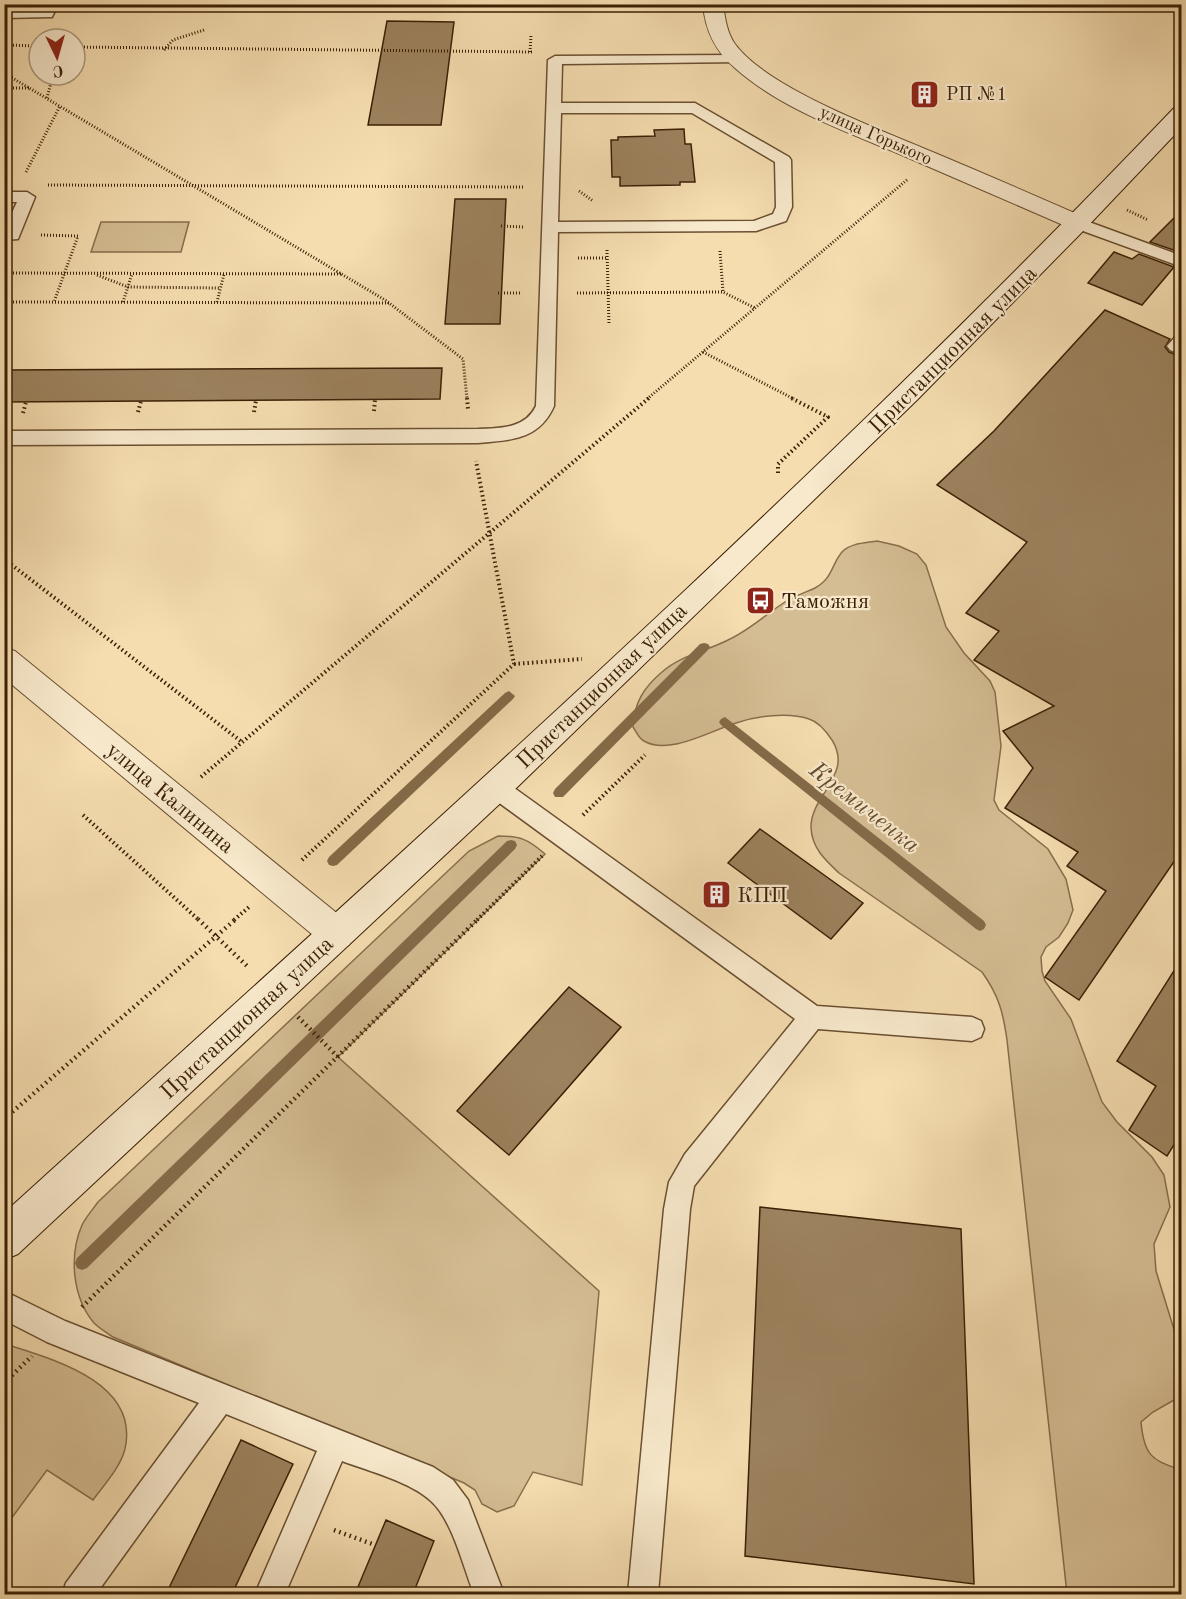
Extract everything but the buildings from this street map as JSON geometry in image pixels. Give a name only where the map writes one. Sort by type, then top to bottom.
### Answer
[{"type":"main road","name":"улица Горького","points":[[713,4],[718,32],[727,48],[738,59],[782,90],[828,114],[1078,223]]},
{"type":"main road","name":"Пристанционная улица","points":[[4,1240],[495,787],[909,394],[1078,223],[1182,113]]},
{"type":"main road","name":"улица Калинина","points":[[4,660],[337,934]]},
{"type":"lane","points":[[4,14],[47,14],[51,4]]},
{"type":"lane","points":[[4,438],[478,436],[519,431],[532,427],[542,418],[545,406],[539,293],[541,227],[551,187],[555,60],[738,59]]},
{"type":"lane","points":[[541,227],[756,226],[771,223],[780,217],[784,207],[783,160],[695,108],[554,108]]},
{"type":"lane","points":[[4,197],[27,197],[8,235]]},
{"type":"lane","points":[[1078,223],[1182,262]]},
{"type":"lane","points":[[1182,340],[1176,346],[1182,349]]},
{"type":"lane","points":[[495,787],[812,1017],[972,1029]]},
{"type":"lane","points":[[644,1594],[677,1209],[682,1182],[694,1162],[812,1017]]},
{"type":"lane","points":[[4,1305],[57,1332],[422,1478],[442,1491],[457,1511],[489,1594]]},
{"type":"lane","points":[[77,1594],[221,1397]]},
{"type":"lane","points":[[270,1594],[335,1443]]},
{"type":"path","points":[[164,50],[173,40],[204,30]]},
{"type":"path","points":[[530,52],[531,35]]},
{"type":"path","points":[[4,45],[27,46]]},
{"type":"path","points":[[87,47],[164,50],[542,52]]},
{"type":"path","points":[[47,98],[50,87]]},
{"type":"path","points":[[4,88],[30,88]]},
{"type":"path","points":[[25,175],[60,106]]},
{"type":"path","points":[[174,800],[913,175]]},
{"type":"path","points":[[43,185],[551,187]]},
{"type":"path","points":[[577,189],[605,210],[609,326]]},
{"type":"path","points":[[1100,198],[1159,224],[1140,246]]},
{"type":"path","points":[[501,226],[541,227]]},
{"type":"path","points":[[8,235],[78,236],[54,302]]},
{"type":"path","points":[[4,273],[343,274]]},
{"type":"path","points":[[94,274],[128,288],[220,288]]},
{"type":"path","points":[[123,302],[132,274]]},
{"type":"path","points":[[217,302],[224,274]]},
{"type":"path","points":[[498,293],[723,292],[755,308]]},
{"type":"path","points":[[4,302],[389,303]]},
{"type":"path","points":[[703,352],[828,417],[778,464]]},
{"type":"path","points":[[4,559],[242,742]]},
{"type":"path","points":[[4,1383],[645,755]]},
{"type":"path","points":[[83,815],[217,936],[250,969]]},
{"type":"path","points":[[4,1119],[276,884]]},
{"type":"path","points":[[298,1016],[338,1057]]},
{"type":"path","points":[[303,1518],[375,1545]]},
{"type":"shaded area","points":[[101,222],[189,222],[181,252],[91,252]]},
{"type":"shaded area","points":[[877,541],[899,546],[917,554],[926,565],[946,627],[964,653],[990,681],[995,692],[1001,746],[994,800],[999,810],[1048,849],[1066,879],[1073,910],[1059,937],[1046,947],[1041,957],[1045,981],[1071,1019],[1102,1102],[1117,1122],[1152,1157],[1164,1175],[1170,1207],[1154,1244],[1156,1271],[1181,1352],[1181,1396],[1153,1412],[1141,1422],[1144,1442],[1151,1455],[1181,1470],[1181,1594],[1067,1594],[1007,1040],[999,1005],[988,981],[982,972],[839,873],[820,853],[812,835],[813,816],[835,775],[838,764],[837,752],[832,740],[816,722],[801,717],[782,715],[753,718],[666,746],[654,745],[642,740],[633,727],[635,710],[641,696],[669,666],[735,636],[794,597],[815,588],[829,576],[838,557],[845,549]]},
{"type":"shaded area","points":[[498,836],[523,839],[545,854],[338,1057],[599,1291],[582,1485],[533,1472],[514,1506],[497,1512],[482,1504],[475,1490],[464,1483],[113,1337],[96,1325],[87,1313],[77,1288],[74,1262],[82,1225],[98,1202],[469,851]]},
{"type":"shaded area","points":[[5,1344],[46,1357],[88,1377],[106,1390],[119,1406],[126,1426],[123,1456],[93,1500],[47,1470],[5,1527]]},
{"type":"waterway","points":[[559,793],[704,647]]},
{"type":"waterway","points":[[333,861],[509,696]]},
{"type":"waterway","name":"Кремиченка","points":[[725,722],[980,925]]},
{"type":"waterway","points":[[82,1263],[511,845]]},
{"type":"place","name":"РП №1","points":[[925,94]]},
{"type":"place","name":"Таможня","points":[[760,600]]},
{"type":"place","name":"КПП","points":[[716,894]]}]
